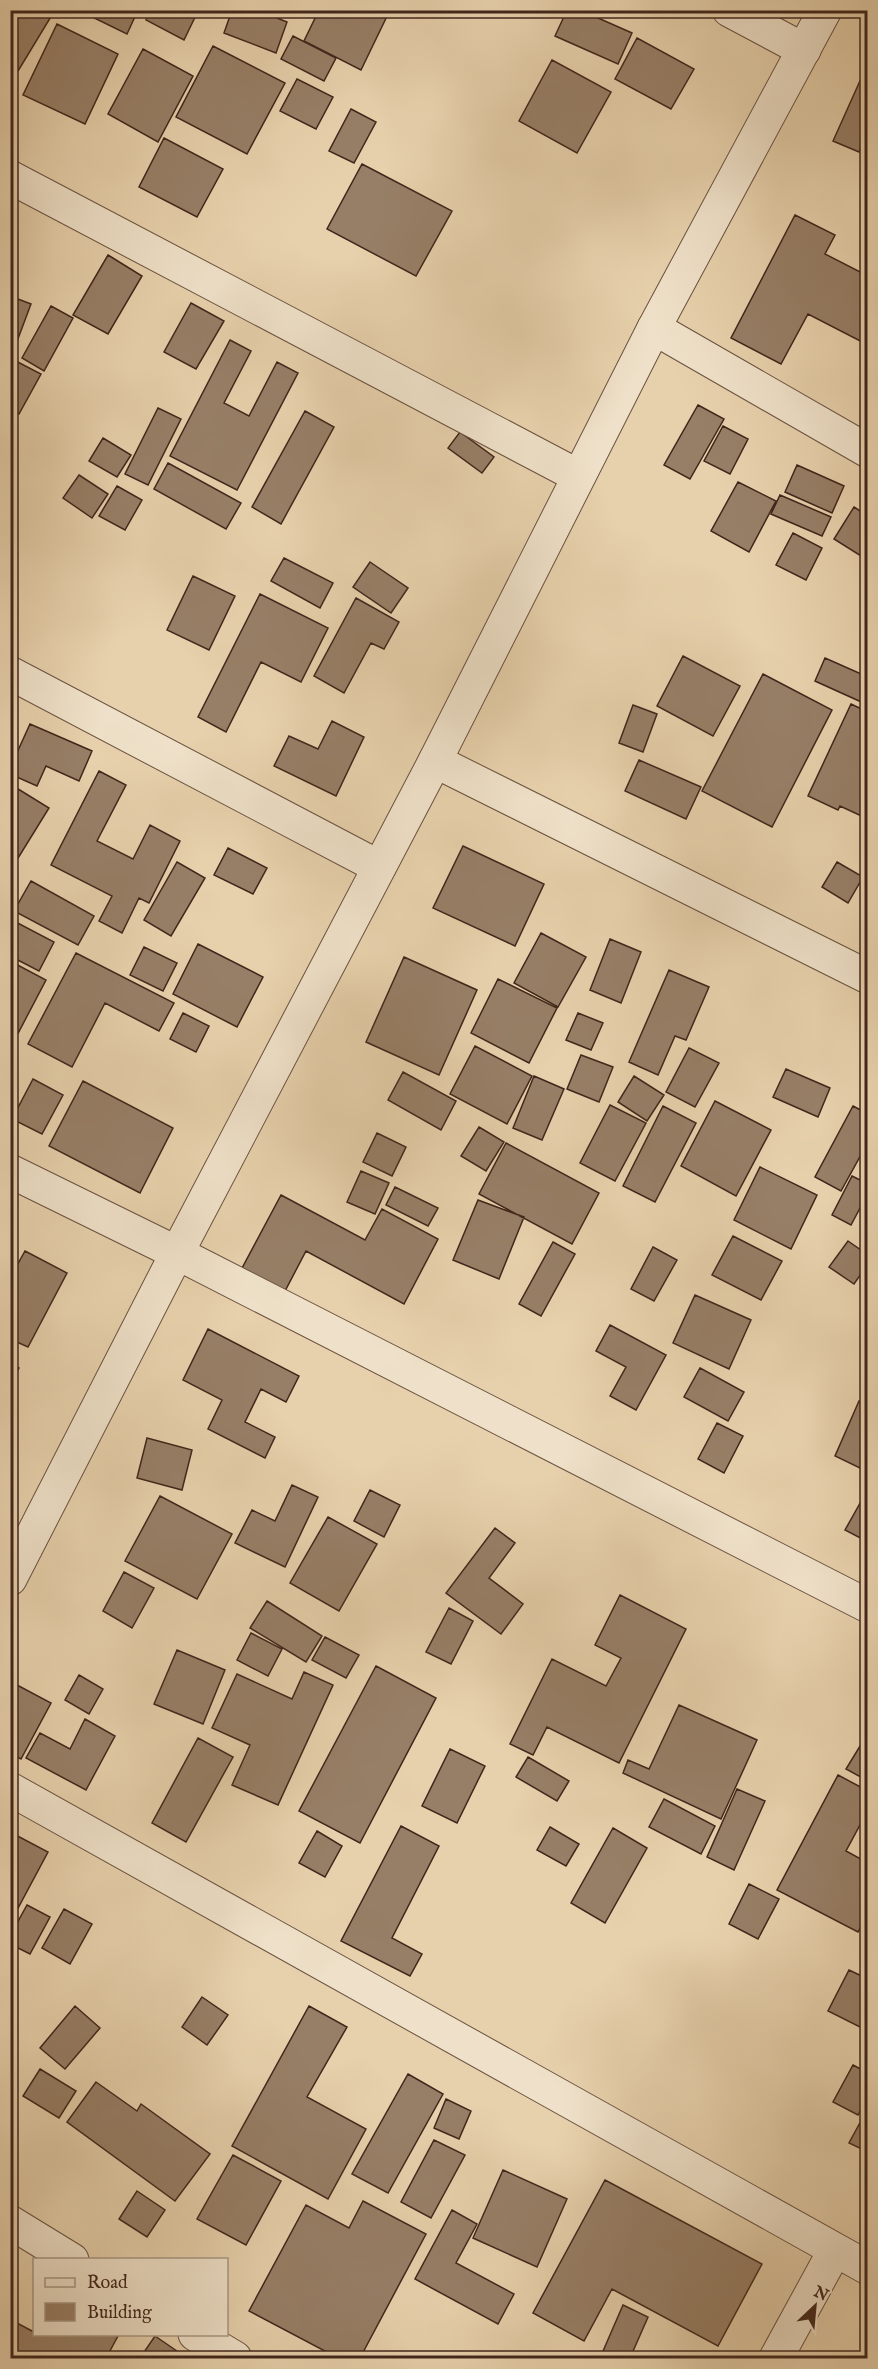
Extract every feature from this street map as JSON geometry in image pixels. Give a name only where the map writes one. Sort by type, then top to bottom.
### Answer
[{"type":"street","points":[[729,10],[804,50]]},
{"type":"street","points":[[10,1579],[177,1253],[435,761],[654,328],[825,10]]},
{"type":"street","points":[[10,177],[578,476]]},
{"type":"street","points":[[654,328],[867,451]]},
{"type":"street","points":[[10,673],[379,867]]},
{"type":"street","points":[[435,761],[867,977]]},
{"type":"street","points":[[10,1171],[177,1253],[867,1605]]},
{"type":"street","points":[[10,1789],[867,2268]]},
{"type":"street","points":[[10,2222],[70,2258]]},
{"type":"street","points":[[776,2358],[835,2250]]},
{"type":"street","points":[[198,2336],[235,2358]]},
{"type":"building","points":[[10,10],[55,10],[15,76],[10,74]]},
{"type":"building","points":[[78,10],[138,10],[127,34]]},
{"type":"building","points":[[150,10],[192,10],[197,13],[184,40],[146,20]]},
{"type":"building","points":[[232,10],[257,10],[287,22],[276,53],[224,33]]},
{"type":"building","points":[[319,10],[390,10],[361,70],[304,41]]},
{"type":"building","points":[[567,10],[580,10],[632,33],[618,64],[555,36]]},
{"type":"building","points":[[57,24],[118,54],[85,124],[23,95]]},
{"type":"building","points":[[293,36],[336,58],[324,81],[281,59]]},
{"type":"building","points":[[637,38],[694,69],[671,109],[615,79]]},
{"type":"building","points":[[213,46],[285,83],[247,154],[176,117]]},
{"type":"building","points":[[143,49],[193,76],[158,142],[108,114]]},
{"type":"building","points":[[552,60],[611,92],[577,153],[519,121]]},
{"type":"building","points":[[868,63],[868,133],[859,152],[833,141]]},
{"type":"building","points":[[297,79],[333,97],[316,129],[280,111]]},
{"type":"building","points":[[351,109],[376,122],[354,163],[329,151]]},
{"type":"building","points":[[164,138],[223,169],[197,217],[139,187]]},
{"type":"building","points":[[362,164],[452,211],[416,276],[327,229]]},
{"type":"building","points":[[795,215],[835,235],[825,254],[868,276],[868,345],[808,314],[781,364],[731,338]]},
{"type":"building","points":[[108,255],[142,276],[108,334],[73,315]]},
{"type":"building","points":[[10,296],[31,304],[16,344],[10,342]]},
{"type":"building","points":[[191,303],[224,321],[196,369],[164,352]]},
{"type":"building","points":[[51,306],[73,318],[44,371],[22,358]]},
{"type":"building","points":[[230,340],[251,351],[224,403],[249,416],[277,362],[298,373],[237,490],[170,456]]},
{"type":"building","points":[[10,358],[41,374],[19,414],[10,409]]},
{"type":"building","points":[[698,405],[724,419],[690,479],[664,465]]},
{"type":"building","points":[[158,408],[181,419],[148,485],[125,474]]},
{"type":"building","points":[[305,411],[334,427],[281,524],[252,507]]},
{"type":"building","points":[[723,426],[748,439],[730,474],[704,461]]},
{"type":"building","points":[[460,432],[494,457],[482,473],[448,448]]},
{"type":"building","points":[[103,438],[131,455],[117,477],[89,461]]},
{"type":"building","points":[[168,463],[241,503],[226,529],[154,489]]},
{"type":"building","points":[[797,465],[844,486],[832,513],[785,492]]},
{"type":"building","points":[[79,475],[108,494],[92,518],[63,498]]},
{"type":"building","points":[[738,482],[776,501],[749,552],[711,531]]},
{"type":"building","points":[[117,486],[142,500],[125,530],[99,516]]},
{"type":"building","points":[[780,495],[831,517],[822,536],[771,514]]},
{"type":"building","points":[[854,507],[868,516],[868,546],[861,556],[834,539]]},
{"type":"building","points":[[793,533],[822,548],[806,580],[776,565]]},
{"type":"building","points":[[284,558],[333,583],[320,608],[271,581]]},
{"type":"building","points":[[370,562],[408,588],[391,613],[353,587]]},
{"type":"building","points":[[193,576],[235,596],[209,650],[167,630]]},
{"type":"building","points":[[260,594],[328,628],[301,682],[261,662],[226,732],[198,717]]},
{"type":"building","points":[[356,598],[399,622],[384,649],[371,643],[344,693],[314,676]]},
{"type":"building","points":[[683,656],[740,686],[713,736],[657,706]]},
{"type":"building","points":[[825,658],[868,677],[868,705],[815,681]]},
{"type":"building","points":[[763,674],[832,710],[772,827],[702,791]]},
{"type":"building","points":[[851,704],[868,712],[868,819],[840,806],[838,810],[808,796]]},
{"type":"building","points":[[633,705],[657,714],[643,752],[619,743]]},
{"type":"building","points":[[332,721],[364,737],[336,796],[274,766],[289,736],[318,749]]},
{"type":"building","points":[[30,724],[92,751],[79,781],[46,766],[37,786],[10,774],[10,768]]},
{"type":"building","points":[[639,760],[701,787],[686,819],[625,791]]},
{"type":"building","points":[[99,771],[126,785],[97,841],[133,859],[150,825],[180,841],[149,903],[139,898],[122,933],[99,921],[112,896],[51,865]]},
{"type":"building","points":[[10,784],[49,808],[10,871]]},
{"type":"building","points":[[463,846],[544,884],[515,946],[433,908]]},
{"type":"building","points":[[228,848],[267,868],[253,894],[214,875]]},
{"type":"building","points":[[177,862],[205,878],[171,936],[144,920]]},
{"type":"building","points":[[837,862],[863,877],[848,903],[822,887]]},
{"type":"building","points":[[31,881],[94,916],[78,945],[14,911]]},
{"type":"building","points":[[10,919],[54,942],[39,971],[10,956]]},
{"type":"building","points":[[541,933],[586,957],[558,1007],[514,983]]},
{"type":"building","points":[[610,939],[641,952],[621,1003],[590,990]]},
{"type":"building","points":[[198,944],[263,977],[237,1027],[173,994]]},
{"type":"building","points":[[144,947],[177,963],[163,991],[130,975]]},
{"type":"building","points":[[76,953],[174,1003],[159,1031],[105,1003],[72,1067],[28,1044]]},
{"type":"building","points":[[404,957],[477,990],[439,1075],[366,1042]]},
{"type":"building","points":[[10,961],[46,980],[13,1043],[10,1042]]},
{"type":"building","points":[[669,970],[709,987],[686,1040],[675,1036],[658,1075],[629,1062]]},
{"type":"building","points":[[498,979],[557,1008],[529,1063],[471,1033]]},
{"type":"building","points":[[183,1013],[209,1026],[196,1052],[170,1039]]},
{"type":"building","points":[[578,1013],[603,1023],[591,1050],[566,1040]]},
{"type":"building","points":[[475,1046],[532,1076],[507,1124],[450,1094]]},
{"type":"building","points":[[689,1048],[719,1063],[695,1107],[666,1092]]},
{"type":"building","points":[[581,1055],[613,1067],[599,1102],[567,1089]]},
{"type":"building","points":[[786,1069],[830,1088],[818,1117],[773,1097]]},
{"type":"building","points":[[403,1072],[456,1101],[441,1130],[388,1100]]},
{"type":"building","points":[[534,1076],[564,1089],[542,1140],[513,1128]]},
{"type":"building","points":[[634,1076],[664,1095],[647,1121],[618,1102]]},
{"type":"building","points":[[33,1079],[63,1095],[42,1134],[12,1119]]},
{"type":"building","points":[[83,1081],[173,1128],[140,1193],[49,1146]]},
{"type":"building","points":[[715,1101],[771,1130],[736,1196],[681,1166]]},
{"type":"building","points":[[610,1105],[646,1123],[615,1181],[580,1163]]},
{"type":"building","points":[[663,1106],[696,1123],[655,1202],[623,1186]]},
{"type":"building","points":[[853,1106],[868,1114],[868,1142],[841,1191],[815,1177]]},
{"type":"building","points":[[479,1127],[504,1142],[486,1171],[461,1156]]},
{"type":"building","points":[[377,1133],[406,1147],[392,1176],[363,1162]]},
{"type":"building","points":[[506,1143],[599,1193],[572,1244],[479,1194]]},
{"type":"building","points":[[760,1167],[817,1195],[791,1249],[734,1220]]},
{"type":"building","points":[[361,1171],[389,1183],[375,1214],[347,1202]]},
{"type":"building","points":[[852,1176],[868,1184],[868,1193],[851,1225],[832,1215]]},
{"type":"building","points":[[395,1187],[438,1208],[428,1226],[386,1205]]},
{"type":"building","points":[[281,1195],[365,1240],[382,1209],[438,1239],[404,1304],[306,1251],[284,1293],[241,1270]]},
{"type":"building","points":[[478,1200],[524,1217],[499,1279],[453,1260]]},
{"type":"building","points":[[733,1236],[782,1261],[761,1300],[712,1275]]},
{"type":"building","points":[[848,1241],[868,1255],[868,1264],[854,1284],[829,1267]]},
{"type":"building","points":[[553,1242],[575,1254],[541,1316],[519,1304]]},
{"type":"building","points":[[653,1247],[677,1260],[654,1301],[631,1289]]},
{"type":"building","points":[[25,1251],[67,1273],[28,1347],[10,1339],[10,1278]]},
{"type":"building","points":[[695,1295],[751,1320],[729,1369],[673,1343]]},
{"type":"building","points":[[610,1325],[666,1355],[636,1410],[610,1396],[626,1367],[596,1351]]},
{"type":"building","points":[[208,1329],[299,1376],[286,1402],[261,1389],[245,1422],[275,1437],[265,1458],[208,1429],[222,1400],[183,1380]]},
{"type":"building","points":[[10,1363],[19,1368],[10,1385]]},
{"type":"building","points":[[700,1368],[744,1392],[728,1421],[684,1397]]},
{"type":"building","points":[[859,1401],[868,1405],[868,1456],[862,1469],[835,1456]]},
{"type":"building","points":[[717,1423],[743,1436],[724,1473],[698,1459]]},
{"type":"building","points":[[147,1438],[192,1450],[182,1490],[137,1478]]},
{"type":"building","points":[[292,1485],[318,1497],[285,1567],[235,1543],[252,1510],[275,1521]]},
{"type":"building","points":[[868,1489],[868,1542],[845,1530]]},
{"type":"building","points":[[370,1490],[400,1505],[384,1537],[354,1521]]},
{"type":"building","points":[[160,1496],[232,1534],[197,1599],[125,1561]]},
{"type":"building","points":[[328,1517],[377,1544],[339,1611],[290,1583]]},
{"type":"building","points":[[495,1528],[515,1543],[489,1578],[523,1604],[501,1634],[446,1593]]},
{"type":"building","points":[[124,1572],[154,1588],[132,1628],[103,1611]]},
{"type":"building","points":[[620,1595],[686,1629],[619,1763],[547,1727],[533,1755],[510,1744],[552,1659],[606,1686],[621,1658],[595,1645]]},
{"type":"building","points":[[267,1601],[322,1636],[306,1662],[250,1628]]},
{"type":"building","points":[[449,1608],[473,1621],[451,1664],[426,1652]]},
{"type":"building","points":[[251,1633],[282,1649],[268,1676],[237,1660]]},
{"type":"building","points":[[325,1637],[359,1655],[346,1678],[312,1660]]},
{"type":"building","points":[[177,1650],[225,1670],[203,1724],[154,1704]]},
{"type":"building","points":[[376,1666],[436,1698],[360,1843],[299,1811]]},
{"type":"building","points":[[304,1672],[333,1685],[278,1805],[232,1785],[250,1745],[212,1728],[237,1674],[292,1699]]},
{"type":"building","points":[[79,1675],[103,1689],[89,1714],[65,1700]]},
{"type":"building","points":[[17,1685],[51,1703],[21,1759],[10,1753],[10,1697]]},
{"type":"building","points":[[679,1705],[757,1740],[721,1819],[623,1773],[628,1760],[649,1769]]},
{"type":"building","points":[[85,1719],[115,1736],[86,1790],[26,1758],[40,1733],[70,1749]]},
{"type":"building","points":[[868,1733],[868,1781],[846,1769]]},
{"type":"building","points":[[198,1738],[233,1757],[186,1842],[152,1823]]},
{"type":"building","points":[[450,1749],[485,1766],[457,1823],[422,1806]]},
{"type":"building","points":[[528,1757],[569,1781],[557,1801],[516,1777]]},
{"type":"building","points":[[838,1775],[868,1791],[868,1810],[846,1851],[868,1863],[868,1914],[858,1932],[777,1890]]},
{"type":"building","points":[[737,1789],[765,1801],[734,1870],[707,1857]]},
{"type":"building","points":[[664,1799],[715,1826],[701,1854],[649,1827]]},
{"type":"building","points":[[401,1826],[439,1846],[392,1938],[422,1954],[410,1976],[341,1941]]},
{"type":"building","points":[[550,1827],[579,1844],[566,1866],[537,1850]]},
{"type":"building","points":[[613,1828],[647,1848],[605,1923],[571,1903]]},
{"type":"building","points":[[317,1831],[342,1846],[325,1877],[299,1863]]},
{"type":"building","points":[[10,1832],[48,1852],[17,1910],[10,1907]]},
{"type":"building","points":[[749,1884],[779,1899],[758,1939],[729,1924]]},
{"type":"building","points":[[27,1905],[50,1917],[30,1954],[10,1944],[10,1936]]},
{"type":"building","points":[[64,1909],[92,1924],[70,1964],[42,1948]]},
{"type":"building","points":[[849,1970],[868,1979],[868,2016],[862,2028],[828,2011]]},
{"type":"building","points":[[202,1997],[228,2015],[207,2045],[182,2027]]},
{"type":"building","points":[[75,2006],[100,2028],[65,2069],[40,2048]]},
{"type":"building","points":[[309,2006],[347,2027],[307,2097],[366,2129],[328,2199],[232,2146]]},
{"type":"building","points":[[853,2065],[868,2073],[868,2097],[858,2115],[833,2102]]},
{"type":"building","points":[[40,2069],[76,2091],[59,2118],[23,2096]]},
{"type":"building","points":[[408,2074],[443,2094],[388,2193],[352,2174]]},
{"type":"building","points":[[96,2082],[137,2111],[141,2104],[210,2154],[175,2201],[67,2122]]},
{"type":"building","points":[[446,2099],[471,2111],[459,2139],[434,2128]]},
{"type":"building","points":[[868,2108],[868,2152],[849,2143]]},
{"type":"building","points":[[434,2140],[465,2155],[431,2218],[401,2202]]},
{"type":"building","points":[[233,2155],[281,2181],[246,2245],[197,2219]]},
{"type":"building","points":[[503,2170],[567,2199],[537,2267],[473,2238]]},
{"type":"building","points":[[605,2180],[762,2264],[718,2346],[612,2289],[584,2341],[533,2313]]},
{"type":"building","points":[[137,2191],[165,2210],[147,2237],[119,2219]]},
{"type":"building","points":[[363,2201],[426,2234],[360,2358],[338,2358],[249,2311],[306,2205],[349,2228]]},
{"type":"building","points":[[452,2210],[477,2224],[456,2263],[514,2294],[498,2324],[415,2279]]},
{"type":"building","points":[[623,2305],[648,2317],[630,2358],[600,2358]]},
{"type":"building","points":[[15,2322],[33,2331],[33,2336],[118,2336],[110,2351],[118,2355],[116,2358],[10,2358],[10,2331]]},
{"type":"building","points":[[155,2336],[187,2358],[140,2358]]}]
